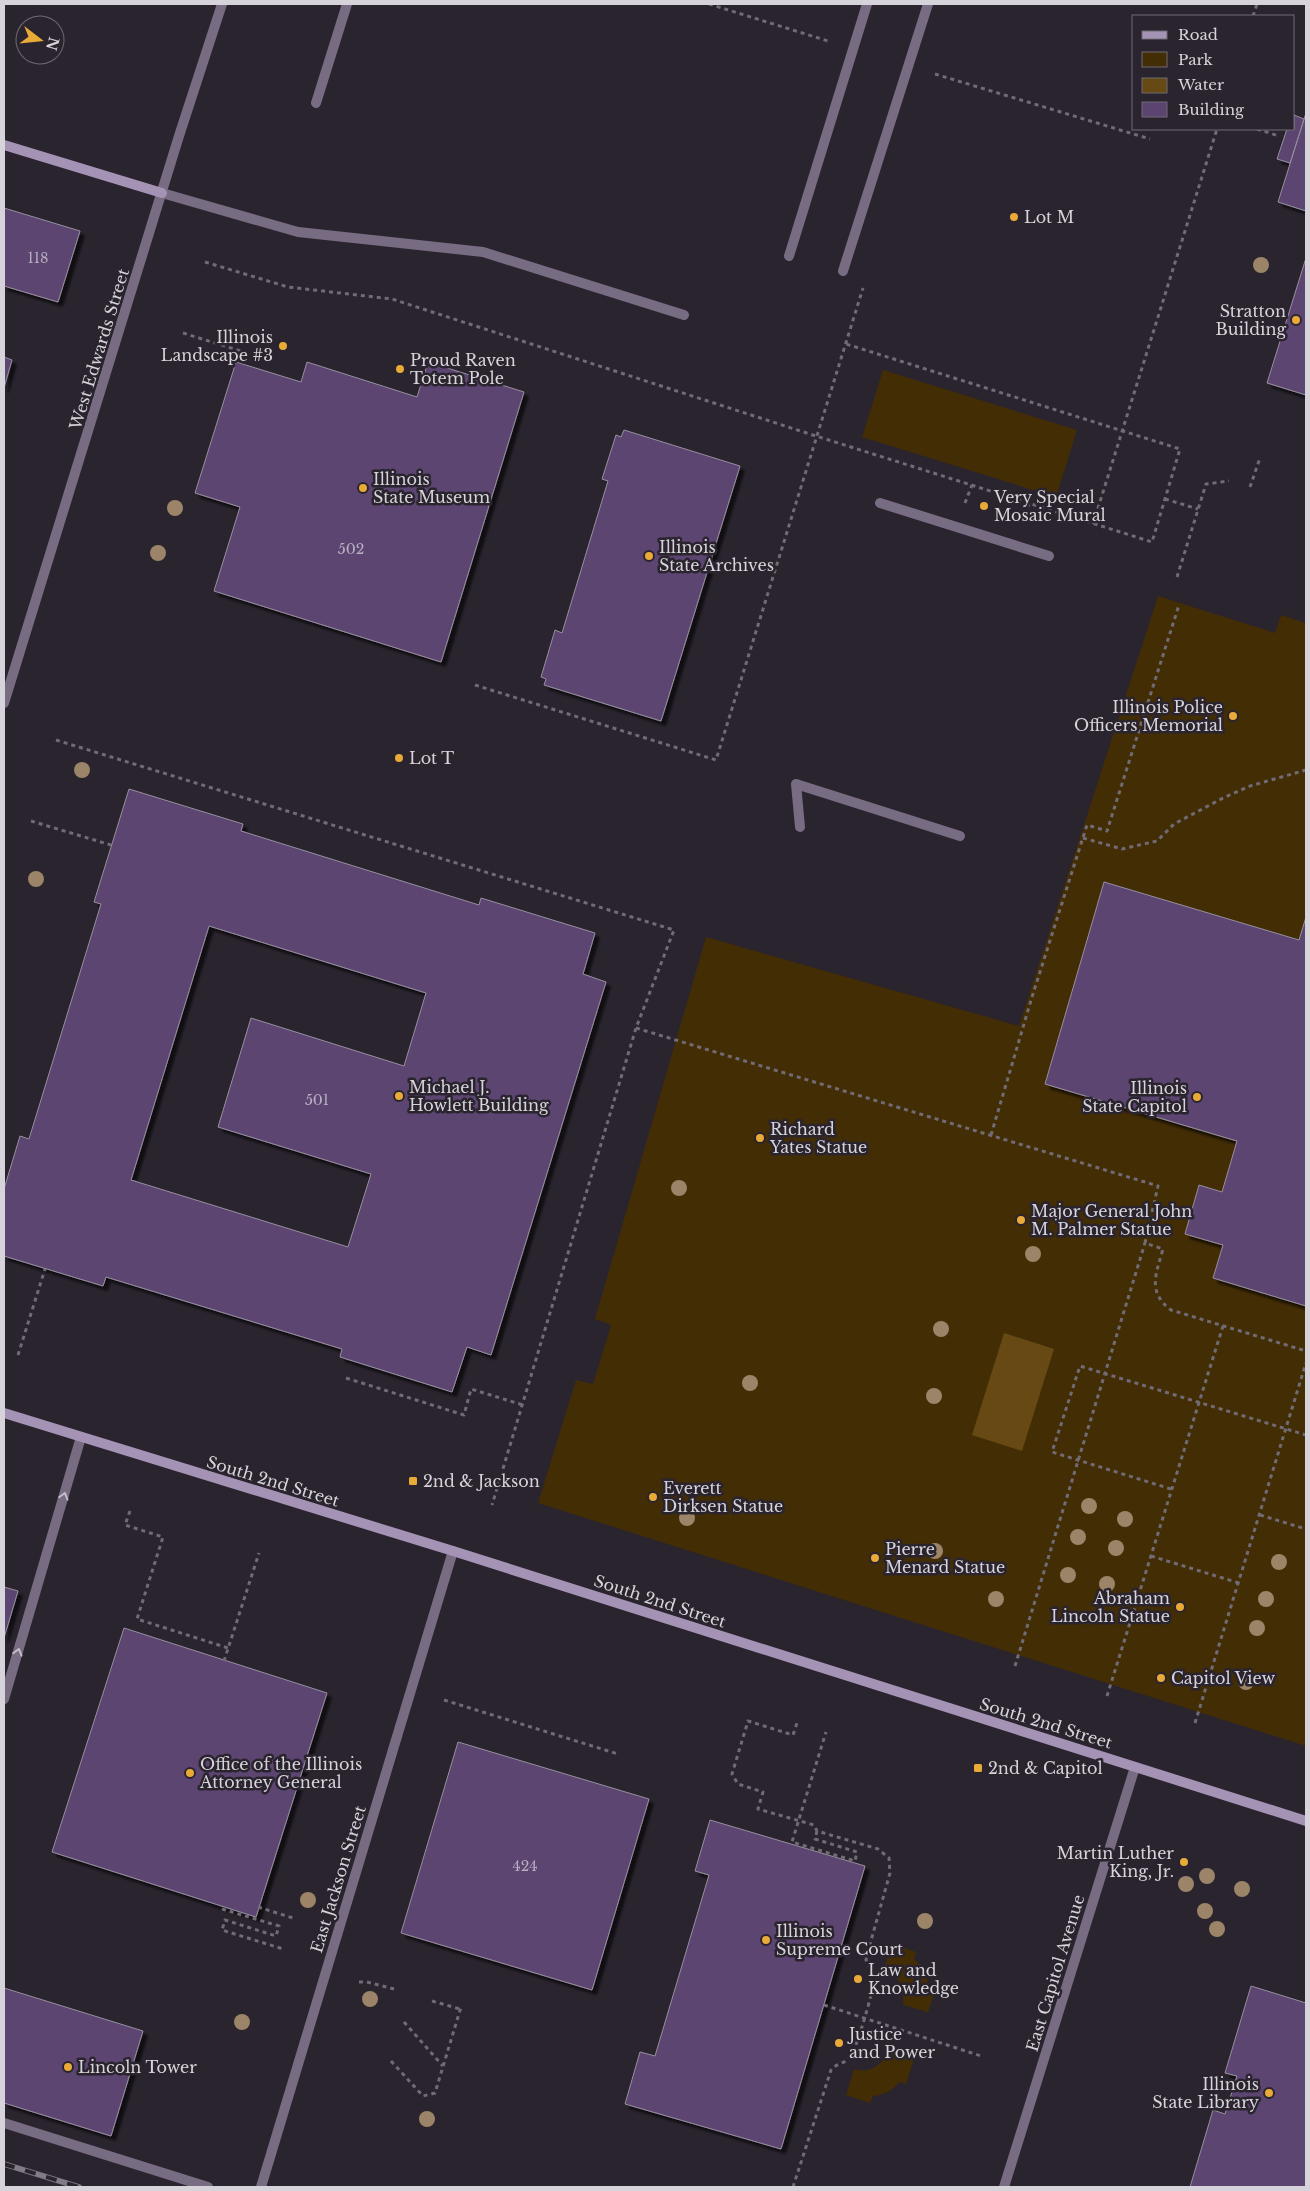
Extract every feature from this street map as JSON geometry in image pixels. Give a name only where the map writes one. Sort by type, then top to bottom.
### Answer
[{"type":"main road","points":[[4,145],[162,193]]},
{"type":"main road","name":"South 2nd Street","points":[[4,1413],[453,1551],[1306,1821]]},
{"type":"street","name":"West Edwards Street","points":[[4,703],[222,4]]},
{"type":"street","points":[[316,103],[347,4]]},
{"type":"street","points":[[789,256],[867,4]]},
{"type":"street","points":[[844,271],[928,4]]},
{"type":"street","points":[[162,193],[298,232],[483,252],[684,315]]},
{"type":"street","points":[[880,503],[1049,556]]},
{"type":"street","points":[[800,827],[796,784],[960,836]]},
{"type":"street","points":[[4,1699],[80,1437]]},
{"type":"street","name":"East Jackson Street","points":[[261,2187],[453,1551]]},
{"type":"street","name":"East Capitol Avenue","points":[[1004,2187],[1135,1767]]},
{"type":"street","points":[[4,2123],[208,2187]]},
{"type":"path","points":[[709,4],[831,42]]},
{"type":"path","points":[[935,74],[1150,139]]},
{"type":"path","points":[[1094,524],[1217,130]]},
{"type":"path","points":[[1260,130],[1279,136]]},
{"type":"path","points":[[205,262],[288,287],[392,299],[1152,542],[1180,449],[846,344]]},
{"type":"path","points":[[475,685],[716,760],[866,278]]},
{"type":"path","points":[[182,333],[247,353]]},
{"type":"path","points":[[1250,487],[1260,458]]},
{"type":"path","points":[[1177,577],[1206,484],[1229,480]]},
{"type":"path","points":[[965,505],[972,485]]},
{"type":"path","points":[[1164,499],[1198,509]]},
{"type":"path","points":[[1023,522],[1029,503]]},
{"type":"path","points":[[991,1135],[1032,997],[1083,838],[1088,825],[1107,831],[1179,605]]},
{"type":"path","points":[[56,740],[674,930],[636,1028],[524,1405],[492,1505]]},
{"type":"path","points":[[1083,838],[1122,849],[1156,841],[1174,824],[1223,798],[1250,786],[1306,770]]},
{"type":"path","points":[[31,821],[111,846]]},
{"type":"path","points":[[636,1028],[1158,1186],[1145,1243],[1016,1666]]},
{"type":"path","points":[[1145,1243],[1163,1248],[1156,1274],[1155,1290],[1161,1303],[1171,1310],[1306,1350]]},
{"type":"path","points":[[18,1355],[45,1269]]},
{"type":"path","points":[[1107,1696],[1223,1326]]},
{"type":"path","points":[[1195,1723],[1306,1363]]},
{"type":"path","points":[[1172,1489],[1052,1452],[1080,1366],[1199,1404],[1306,1435]]},
{"type":"path","points":[[346,1378],[464,1415],[471,1389],[524,1405]]},
{"type":"path","points":[[130,1511],[125,1525],[163,1537],[137,1619],[228,1648]]},
{"type":"path","points":[[1260,1515],[1306,1529]]},
{"type":"path","points":[[224,1661],[260,1552]]},
{"type":"path","points":[[1151,1556],[1238,1584]]},
{"type":"path","points":[[444,1700],[618,1754]]},
{"type":"path","points":[[797,1723],[793,1735],[748,1721],[732,1774],[738,1784],[763,1792],[758,1809],[798,1821],[814,1825],[817,1831],[815,1839],[857,1852],[855,1861],[792,1842],[798,1821],[826,1732]]},
{"type":"path","points":[[793,2187],[831,2070],[835,2065],[849,2060],[864,2017],[874,1978],[866,1960],[890,1873],[888,1858],[878,1849],[817,1831]]},
{"type":"path","points":[[258,1907],[293,1918]]},
{"type":"path","points":[[222,1909],[279,1926],[276,1936],[225,1920],[222,1930],[283,1949]]},
{"type":"path","points":[[360,1982],[368,1982],[394,1989]]},
{"type":"path","points":[[391,2062],[424,2096],[435,2093],[461,2008],[432,2001]]},
{"type":"path","points":[[824,2005],[981,2056]]},
{"type":"path","points":[[404,2022],[443,2066]]},
{"type":"green space","points":[[883,370],[1077,430],[1056,497],[862,437]]},
{"type":"green space","points":[[1158,596],[1275,633],[1281,615],[1306,623],[1306,1746],[538,1503],[576,1380],[593,1384],[611,1325],[595,1319],[706,937],[1019,1026]]},
{"type":"green space","points":[[892,1944],[916,1952],[914,1959],[924,1968],[929,1986],[936,1988],[928,2012],[903,2005],[903,1993],[900,1983],[894,1975],[884,1969]]},
{"type":"green space","points":[[889,2051],[914,2059],[906,2084],[899,2082],[888,2092],[873,2096],[870,2103],[846,2095],[854,2069],[865,2070],[875,2067]]},
{"type":"water","points":[[1004,1333],[1054,1349],[1022,1451],[972,1435]]},
{"type":"building","points":[[1306,113],[1306,211],[1278,202]]},
{"type":"building","points":[[1295,115],[1304,119],[1290,163],[1277,159],[1287,130],[1295,130]]},
{"type":"building","points":[[4,208],[80,231],[58,302],[4,286]]},
{"type":"building","name":"Stratton Building","points":[[1306,258],[1306,395],[1267,383]]},
{"type":"building","points":[[4,357],[12,360],[4,388]]},
{"type":"building","points":[[236,362],[301,382],[307,362],[417,397],[428,362],[524,392],[441,662],[214,591],[240,507],[195,493]]},
{"type":"building","name":"Illinois State Archives","points":[[624,430],[740,466],[661,721],[544,685],[546,679],[541,677],[555,630],[562,633],[608,481],[602,479],[616,435],[621,437]]},
{"type":"building","name":"Michael J. Howlett Building","points":[[129,789],[243,824],[241,831],[479,905],[481,898],[595,933],[583,974],[606,982],[491,1355],[467,1347],[452,1392],[340,1357],[342,1349],[106,1277],[103,1286],[4,1256],[4,1189],[20,1136],[29,1139],[101,904],[94,902]],"holes":[[[209,926],[426,993],[404,1066],[251,1018],[218,1127],[371,1174],[348,1247],[131,1180]]]},
{"type":"building","name":"Illinois State Capitol","points":[[1104,882],[1299,940],[1306,917],[1306,1306],[1213,1278],[1223,1245],[1185,1234],[1199,1185],[1222,1192],[1237,1141],[1045,1084]]},
{"type":"building","points":[[4,1587],[18,1591],[4,1638]]},
{"type":"building","name":"Office of the Illinois Attorney General","points":[[124,1628],[327,1693],[256,1917],[52,1852]]},
{"type":"building","points":[[458,1742],[649,1799],[592,1990],[401,1933]]},
{"type":"building","name":"Illinois Supreme Court","points":[[710,1820],[865,1866],[781,2149],[625,2104],[640,2052],[655,2056],[709,1875],[695,1871]]},
{"type":"building","name":"Illinois State Library","points":[[1251,1986],[1306,2003],[1306,2187],[1190,2187],[1213,2110],[1225,2114],[1237,2076],[1225,2073]]},
{"type":"building","name":"Lincoln Tower","points":[[4,1988],[143,2031],[111,2136],[4,2103]]},
{"type":"railway","points":[[4,2164],[79,2187]]},
{"type":"place","name":"Lot M","points":[[1014,217]]},
{"type":"place","name":"Stratton Building","points":[[1296,320]]},
{"type":"place","name":"Illinois Landscape #3","points":[[283,346]]},
{"type":"place","name":"Proud Raven Totem Pole","points":[[400,369]]},
{"type":"place","name":"Illinois State Museum","points":[[363,488]]},
{"type":"place","name":"Very Special Mosaic Mural","points":[[984,506]]},
{"type":"place","name":"Illinois State Archives","points":[[649,556]]},
{"type":"place","name":"Illinois Police Officers Memorial","points":[[1233,716]]},
{"type":"place","name":"Lot T","points":[[399,758]]},
{"type":"place","name":"Michael J. Howlett Building","points":[[399,1096]]},
{"type":"place","name":"Illinois State Capitol","points":[[1197,1097]]},
{"type":"place","name":"Richard Yates Statue","points":[[760,1138]]},
{"type":"place","name":"Major General John M. Palmer Statue","points":[[1021,1220]]},
{"type":"place","name":"2nd & Jackson","points":[[413,1481]]},
{"type":"place","name":"Everett Dirksen Statue","points":[[653,1497]]},
{"type":"place","name":"Pierre Menard Statue","points":[[875,1558]]},
{"type":"place","name":"Abraham Lincoln Statue","points":[[1180,1607]]},
{"type":"place","name":"Capitol View","points":[[1161,1678]]},
{"type":"place","name":"2nd & Capitol","points":[[978,1768]]},
{"type":"place","name":"Office of the Illinois Attorney General","points":[[190,1773]]},
{"type":"place","name":"Martin Luther King, Jr.","points":[[1184,1862]]},
{"type":"place","name":"Illinois Supreme Court","points":[[766,1940]]},
{"type":"place","name":"Law and Knowledge","points":[[858,1979]]},
{"type":"place","name":"Justice and Power","points":[[839,2043]]},
{"type":"place","name":"Lincoln Tower","points":[[68,2067]]},
{"type":"place","name":"Illinois State Library","points":[[1269,2093]]}]
